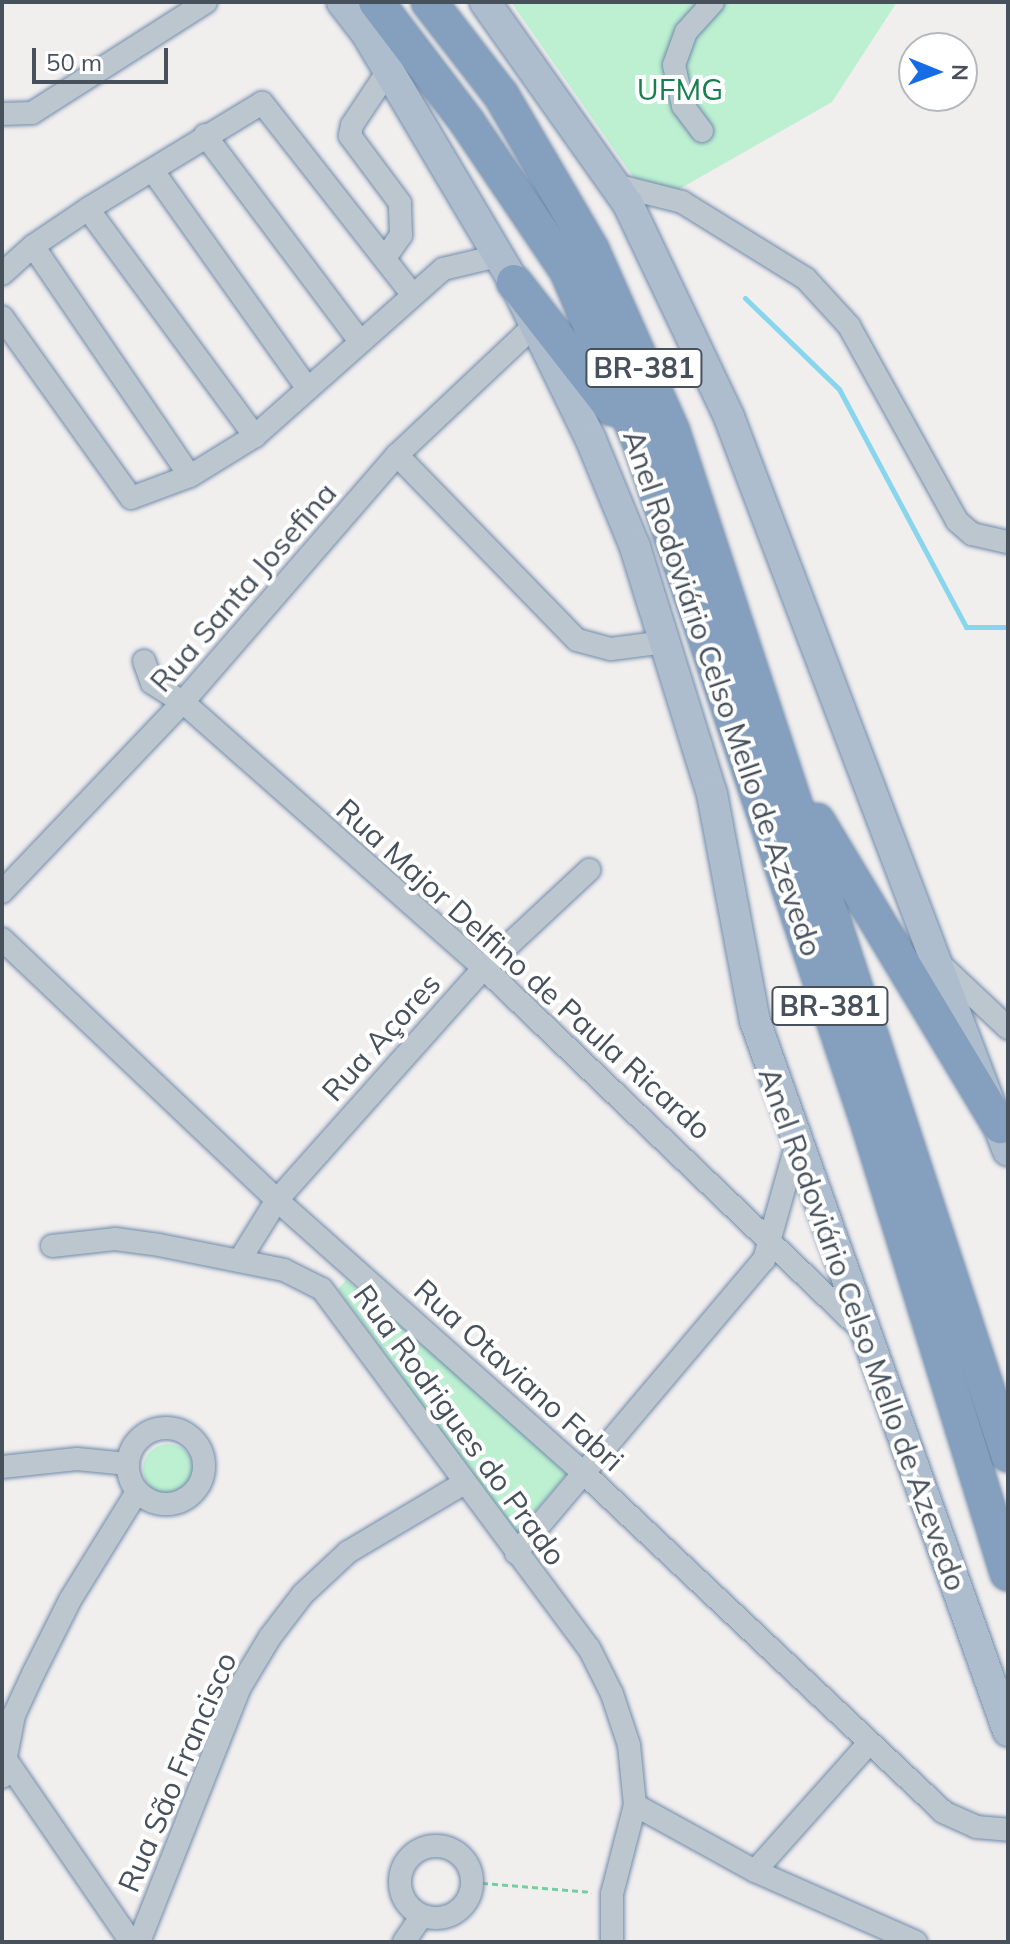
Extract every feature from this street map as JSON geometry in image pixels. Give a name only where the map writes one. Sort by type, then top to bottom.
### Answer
[{"type":"highway","name":"Anel Rodoviário Celso Mello de Azevedo","points":[[376,2],[467,122],[567,270],[640,442],[870,1128],[1008,1573]]},
{"type":"highway","name":"Anel Rodoviário Celso Mello de Azevedo","points":[[429,2],[501,95],[591,249],[681,456],[1008,1454]]},
{"type":"highway","points":[[506,269],[640,442]]},
{"type":"highway","points":[[786,769],[1004,1139]]},
{"type":"main road","name":"Anel Rodoviário Celso Mello de Azevedo","points":[[342,2],[388,71],[506,269],[591,440],[666,642],[712,794],[755,1021],[861,1329],[1008,1731]]},
{"type":"main road","points":[[496,9],[615,185],[729,417],[931,956],[1004,1139]]},
{"type":"street","points":[[2,114],[32,113],[206,2]]},
{"type":"street","points":[[702,131],[683,106],[674,65],[686,32],[713,2]]},
{"type":"street","points":[[385,258],[401,235],[400,203],[350,136],[352,125],[388,71]]},
{"type":"street","points":[[2,274],[33,246],[253,104],[272,109],[412,294]]},
{"type":"street","points":[[205,135],[359,340]]},
{"type":"street","points":[[153,171],[308,389]]},
{"type":"street","points":[[615,185],[682,202],[806,279],[849,326],[957,521],[972,534],[1008,542]]},
{"type":"street","points":[[88,209],[255,436]]},
{"type":"street","points":[[33,246],[190,476]]},
{"type":"street","points":[[2,317],[131,498],[190,476],[255,436],[359,340],[443,269],[506,269]]},
{"type":"street","name":"Rua Santa Josefina","points":[[2,892],[183,702],[397,455],[534,326]]},
{"type":"street","points":[[397,455],[577,640],[611,649],[666,642]]},
{"type":"street","name":"Rua Major Delfino de Paula Ricardo","points":[[144,661],[152,683],[183,702],[484,968],[773,1240],[861,1329]]},
{"type":"street","name":"Rua Açores","points":[[239,1261],[277,1200],[484,968],[589,870]]},
{"type":"street","name":"Rua Otaviano Fabri","points":[[2,939],[277,1200],[586,1475],[943,1812],[976,1827],[1008,1830]]},
{"type":"street","points":[[931,956],[1003,1014]]},
{"type":"street","points":[[516,1553],[586,1475],[764,1260],[773,1240],[796,1146]]},
{"type":"street","name":"Rua Rodrigues do Prado","points":[[52,1246],[115,1239],[284,1270],[322,1289],[589,1648],[612,1694],[629,1745],[635,1805],[612,1894],[612,1942]]},
{"type":"street","points":[[168,1428],[182,1431],[202,1453],[204,1468],[191,1495],[164,1504],[137,1492],[128,1464],[140,1438],[168,1428]]},
{"type":"street","points":[[2,1467],[77,1459],[128,1464]]},
{"type":"street","name":"Rua São Francisco","points":[[139,1942],[240,1687],[270,1637],[303,1594],[348,1552],[464,1483]]},
{"type":"street","points":[[131,1942],[4,1762],[14,1715],[34,1672],[70,1600],[137,1492]]},
{"type":"street","points":[[755,1871],[869,1743]]},
{"type":"street","points":[[635,1805],[755,1871],[916,1942]]},
{"type":"street","points":[[442,1846],[454,1850],[470,1870],[472,1882],[455,1912],[422,1915],[403,1897],[401,1872],[417,1851],[442,1846]]},
{"type":"street","points":[[404,1942],[422,1915]]},
{"type":"path","points":[[472,1882],[612,1894]]},
{"type":"green space","name":"UFMG","points":[[511,2],[897,2],[832,102],[669,195],[634,178]]},
{"type":"green space","points":[[346,1280],[572,1469],[515,1534],[338,1289]]},
{"type":"green space","points":[[168,1444],[185,1452],[193,1469],[185,1486],[168,1494],[151,1486],[143,1469],[151,1452]]},
{"type":"waterway","points":[[745,298],[839,389],[966,627],[1008,627]]}]
